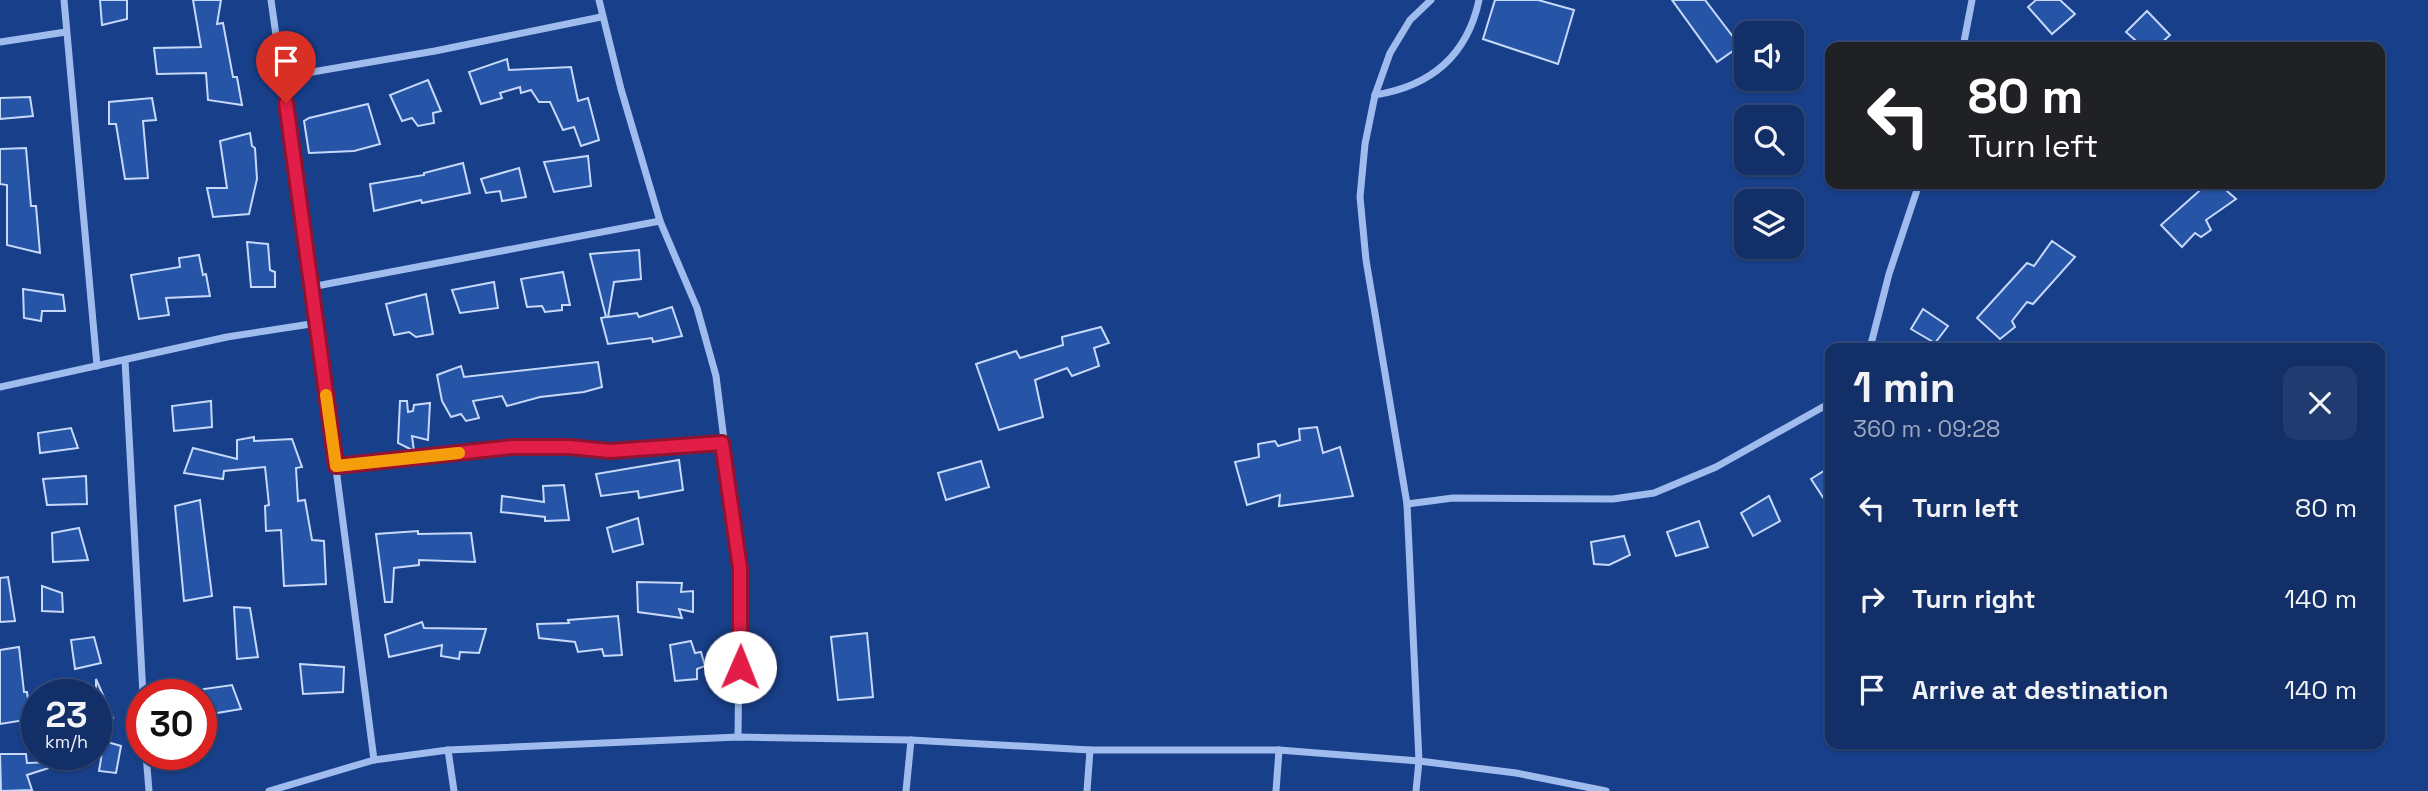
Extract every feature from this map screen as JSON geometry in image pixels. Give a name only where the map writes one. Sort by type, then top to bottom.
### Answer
[{"type":"street","points":[[64,0],[97,366]]},
{"type":"street","points":[[271,0],[317,323],[374,760]]},
{"type":"street","points":[[598,0],[660,221],[700,319],[716,376],[722,443],[740,568],[738,737]]},
{"type":"street","points":[[1416,791],[1419,761],[1407,504],[1366,260],[1360,197],[1365,144],[1375,95],[1390,53],[1410,20],[1431,0]]},
{"type":"street","points":[[1375,95],[1399,91],[1435,72],[1459,50],[1474,21],[1479,0]]},
{"type":"street","points":[[1964,42],[1972,0]]},
{"type":"street","points":[[283,76],[435,51],[601,17]]},
{"type":"street","points":[[0,42],[66,32]]},
{"type":"street","points":[[1871,343],[1889,274],[1917,189]]},
{"type":"street","points":[[311,287],[660,221]]},
{"type":"street","points":[[0,387],[227,337],[317,323]]},
{"type":"street","points":[[125,360],[141,679]]},
{"type":"street","points":[[1407,504],[1453,498],[1613,499],[1654,493],[1716,467],[1825,405]]},
{"type":"street","points":[[336,466],[512,447],[569,447],[610,451],[722,443]]},
{"type":"street","points":[[269,791],[374,760],[448,750],[738,737],[911,740],[1090,750],[1279,750],[1419,761],[1516,773],[1606,791]]},
{"type":"street","points":[[906,791],[911,740]]},
{"type":"street","points":[[448,750],[454,791]]},
{"type":"street","points":[[1087,791],[1090,750]]},
{"type":"street","points":[[1276,791],[1279,750]]},
{"type":"street","points":[[147,770],[149,791]]},
{"type":"building","points":[[100,0],[127,0],[127,19],[102,25]]},
{"type":"building","points":[[193,0],[221,0],[217,24],[223,23],[233,77],[237,77],[242,105],[208,100],[206,73],[157,74],[154,48],[201,47]]},
{"type":"building","points":[[1495,0],[1538,0],[1574,10],[1558,64],[1483,39]]},
{"type":"building","points":[[1672,0],[1705,0],[1734,38],[1734,50],[1717,62]]},
{"type":"building","points":[[2036,0],[2060,0],[2075,14],[2052,34],[2028,7]]},
{"type":"building","points":[[2147,11],[2170,35],[2162,42],[2137,42],[2126,32]]},
{"type":"building","points":[[507,59],[509,70],[571,67],[578,101],[588,98],[599,140],[581,146],[574,127],[563,130],[550,102],[539,102],[531,90],[521,93],[520,87],[500,93],[502,98],[481,104],[469,72]]},
{"type":"building","points":[[428,80],[441,111],[433,113],[434,123],[418,126],[412,118],[402,121],[390,95]]},
{"type":"building","points":[[30,97],[33,116],[0,119],[0,98]]},
{"type":"building","points":[[152,98],[156,120],[143,121],[148,178],[125,179],[116,124],[109,124],[109,102]]},
{"type":"building","points":[[368,104],[380,144],[354,151],[309,153],[304,121]]},
{"type":"building","points":[[250,133],[252,146],[255,148],[257,179],[249,214],[213,217],[207,188],[227,188],[220,141]]},
{"type":"building","points":[[26,148],[31,206],[36,206],[40,253],[7,245],[7,185],[0,184],[0,149]]},
{"type":"building","points":[[588,156],[591,186],[554,192],[544,162]]},
{"type":"building","points":[[463,163],[470,193],[422,203],[421,200],[374,211],[370,184],[424,175]]},
{"type":"building","points":[[519,168],[526,197],[502,201],[500,191],[486,193],[481,179]]},
{"type":"building","points":[[2201,189],[2225,189],[2236,199],[2206,220],[2211,230],[2201,237],[2195,233],[2182,247],[2161,225]]},
{"type":"building","points":[[2052,241],[2075,257],[2033,304],[2027,302],[2012,321],[2015,327],[2000,339],[1977,318],[2027,263],[2034,266]]},
{"type":"building","points":[[247,242],[268,244],[270,270],[275,272],[275,287],[251,287]]},
{"type":"building","points":[[639,250],[641,279],[614,282],[608,317],[637,313],[639,317],[672,307],[682,336],[653,342],[652,338],[608,344],[601,318],[606,317],[590,254]]},
{"type":"building","points":[[199,255],[210,296],[166,298],[169,315],[139,319],[131,275],[180,267],[179,258]]},
{"type":"building","points":[[563,272],[570,305],[562,305],[562,310],[545,312],[542,306],[527,307],[521,279]]},
{"type":"building","points":[[494,282],[498,308],[460,313],[452,290]]},
{"type":"building","points":[[23,289],[63,295],[65,311],[42,311],[41,321],[24,318]]},
{"type":"building","points":[[426,294],[433,334],[416,337],[409,332],[394,335],[386,304]]},
{"type":"building","points":[[1923,309],[1948,326],[1935,343],[1911,329]]},
{"type":"building","points":[[1101,327],[1109,343],[1094,348],[1099,366],[1072,376],[1067,368],[1035,380],[1043,417],[999,430],[976,364],[1016,351],[1020,358],[1063,345],[1062,337]]},
{"type":"building","points":[[598,362],[602,387],[540,397],[507,406],[502,396],[473,401],[479,418],[466,421],[461,414],[451,417],[442,401],[437,375],[461,366],[464,377]]},
{"type":"building","points":[[211,401],[212,427],[174,431],[172,406]]},
{"type":"building","points":[[400,401],[407,401],[408,412],[413,411],[414,405],[430,403],[428,440],[412,436],[414,451],[398,443]]},
{"type":"building","points":[[1317,427],[1323,453],[1340,447],[1353,496],[1279,506],[1280,495],[1247,505],[1235,462],[1259,457],[1258,444],[1275,441],[1278,446],[1300,440],[1299,429]]},
{"type":"building","points":[[71,428],[78,448],[40,453],[38,433]]},
{"type":"building","points":[[254,437],[254,441],[292,439],[302,467],[296,468],[298,501],[305,500],[312,540],[324,541],[326,584],[284,586],[281,530],[266,531],[265,506],[269,505],[265,467],[224,471],[223,479],[184,473],[193,448],[237,459],[237,440]]},
{"type":"building","points":[[679,460],[683,490],[639,498],[638,491],[601,496],[596,474]]},
{"type":"building","points":[[981,461],[989,487],[946,500],[938,473]]},
{"type":"building","points":[[1825,470],[1825,500],[1811,479]]},
{"type":"building","points":[[86,476],[87,504],[47,505],[43,479]]},
{"type":"building","points":[[564,485],[569,520],[545,521],[545,517],[501,512],[502,496],[544,502],[543,486]]},
{"type":"building","points":[[1769,496],[1780,521],[1753,536],[1741,513]]},
{"type":"building","points":[[200,500],[212,596],[184,601],[175,506]]},
{"type":"building","points":[[638,518],[643,544],[613,552],[607,528]]},
{"type":"building","points":[[1699,521],[1708,547],[1676,556],[1667,532]]},
{"type":"building","points":[[79,528],[88,560],[53,562],[52,533]]},
{"type":"building","points":[[418,531],[418,534],[471,533],[475,562],[419,560],[419,565],[394,568],[392,602],[385,602],[376,534]]},
{"type":"building","points":[[1624,536],[1630,555],[1609,565],[1594,564],[1591,542]]},
{"type":"building","points":[[8,577],[15,621],[0,622],[0,578]]},
{"type":"building","points":[[637,582],[682,583],[681,592],[693,591],[693,612],[679,609],[682,618],[638,612]]},
{"type":"building","points":[[42,586],[62,593],[63,612],[42,611]]},
{"type":"building","points":[[234,607],[250,608],[258,657],[237,659]]},
{"type":"building","points":[[618,616],[622,655],[604,656],[602,649],[578,652],[575,642],[539,638],[537,624],[569,623],[568,620]]},
{"type":"building","points":[[422,622],[424,628],[486,629],[479,653],[460,652],[459,659],[441,656],[442,645],[389,657],[385,635]]},
{"type":"building","points":[[867,633],[873,697],[838,700],[831,637]]},
{"type":"building","points":[[94,637],[101,663],[75,669],[71,640]]},
{"type":"building","points":[[691,641],[695,653],[701,652],[705,666],[697,669],[697,679],[675,681],[670,645]]},
{"type":"building","points":[[19,647],[23,679],[21,721],[0,724],[0,650]]},
{"type":"building","points":[[300,664],[344,667],[343,692],[303,694]]},
{"type":"building","points":[[232,685],[241,709],[217,713],[217,687]]},
{"type":"building","points":[[112,743],[121,746],[116,773],[99,771],[112,770]]},
{"type":"building","points":[[0,754],[21,754],[21,770],[43,770],[27,775],[32,790],[1,791]]},
{"type":"slow traffic","points":[[326,395],[336,466],[459,453]]},
{"type":"route","points":[[286,103],[336,466],[512,447],[569,447],[610,451],[722,443],[740,568],[740,667]]}]
